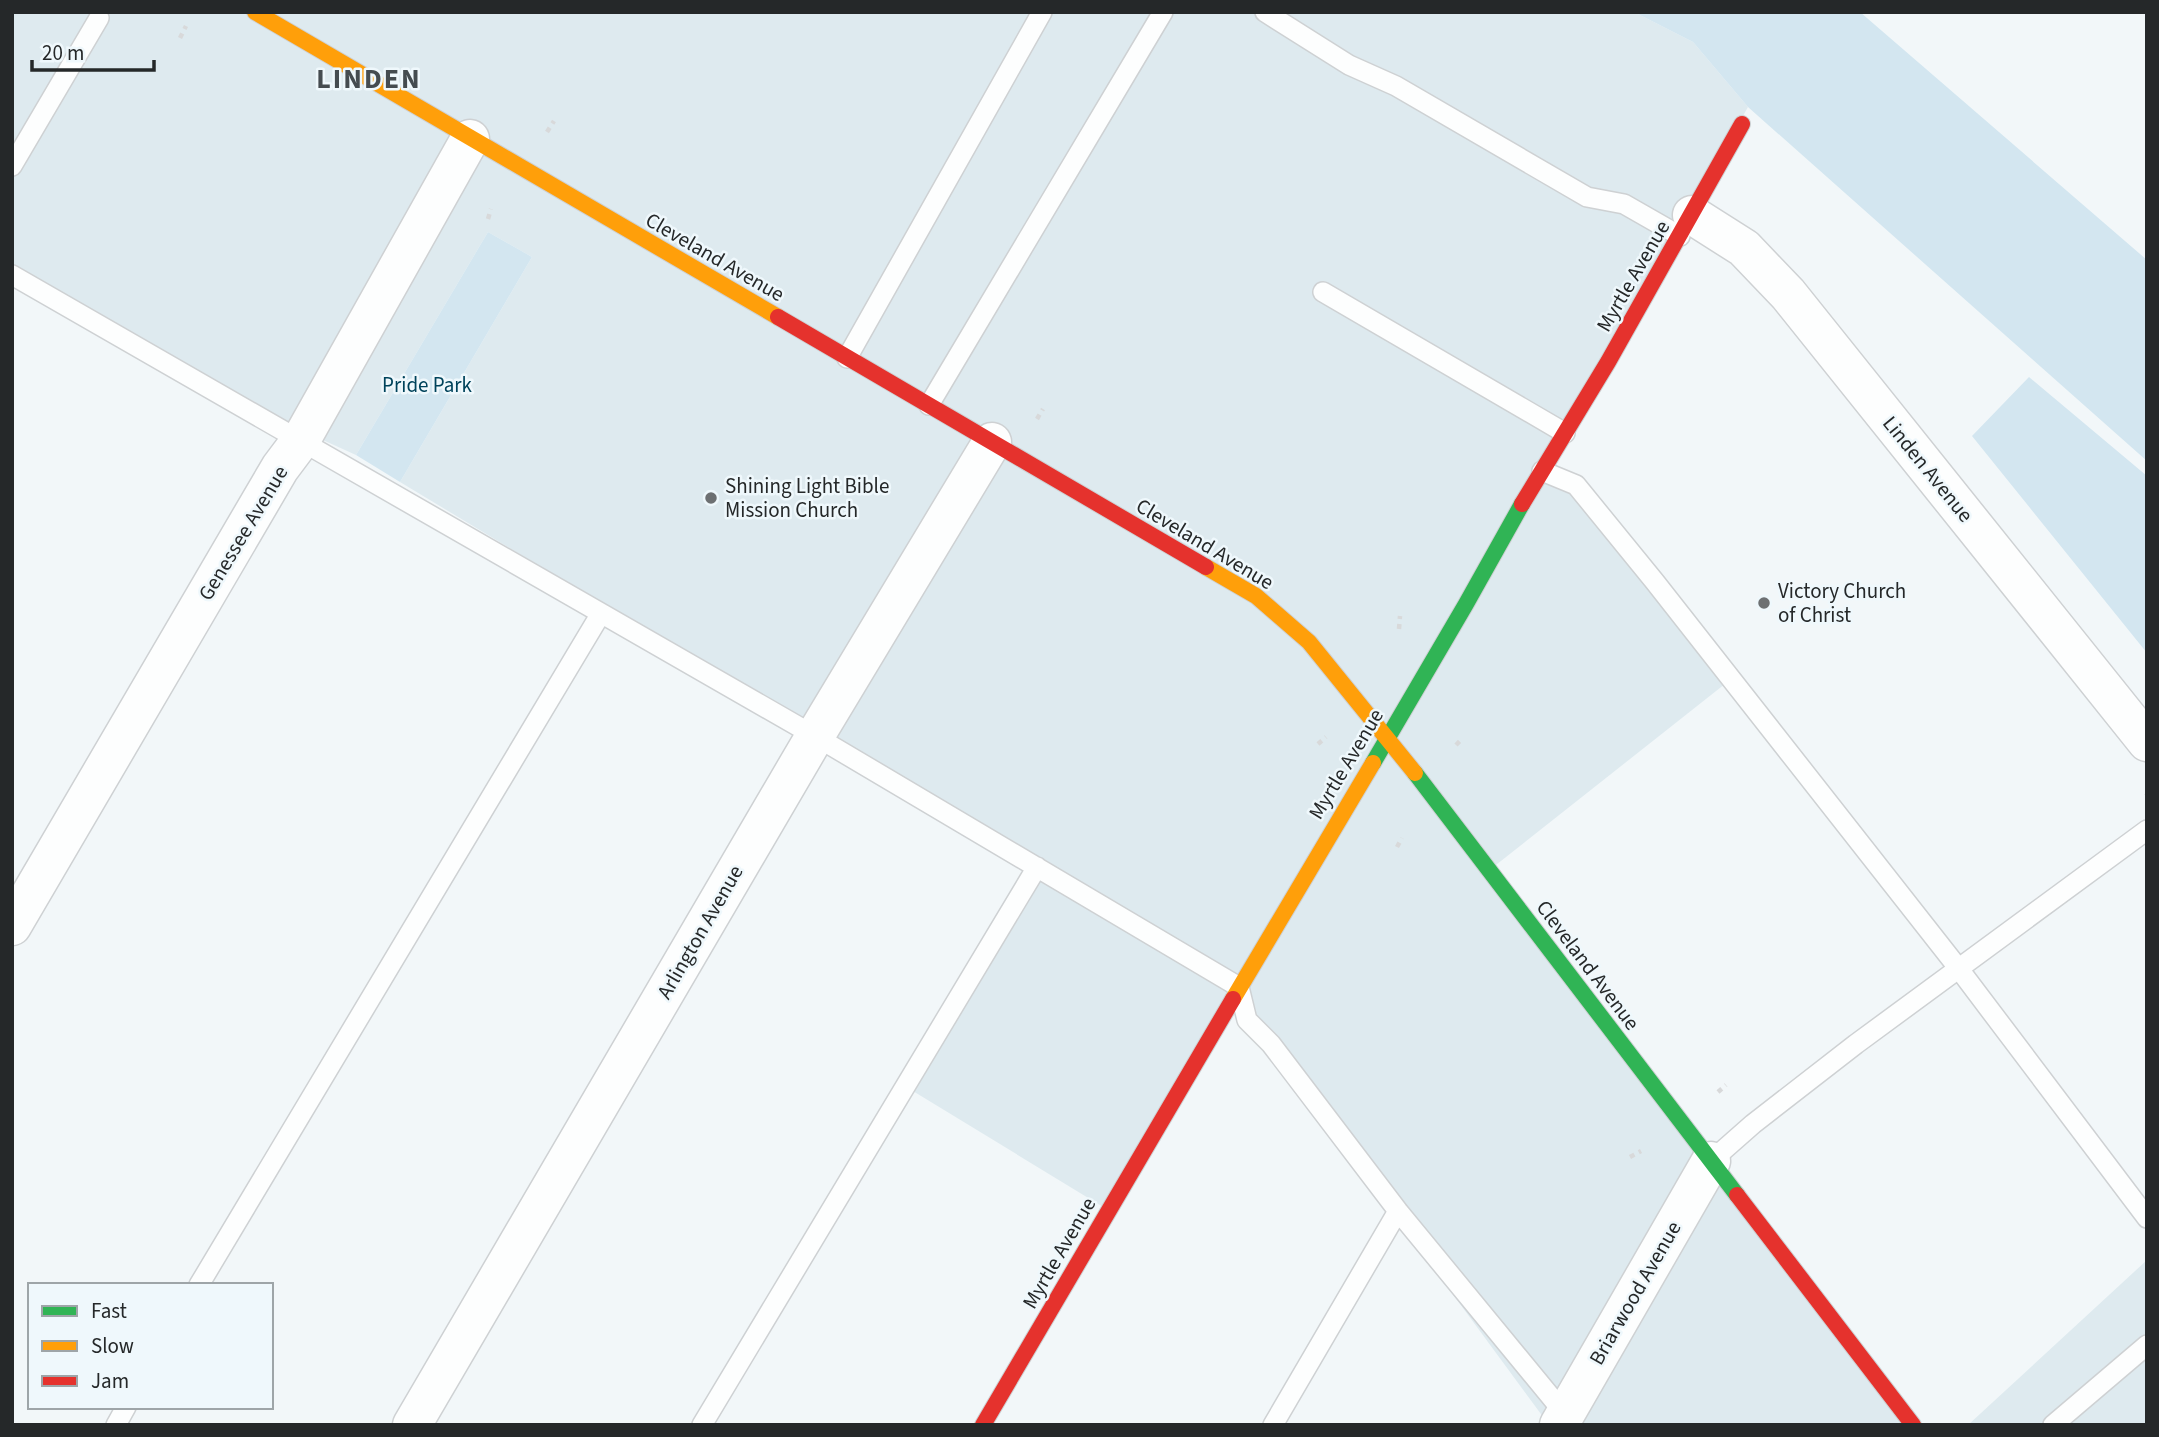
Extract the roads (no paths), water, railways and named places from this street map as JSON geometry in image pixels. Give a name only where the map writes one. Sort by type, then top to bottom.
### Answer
[{"type":"main road","name":"Cleveland Avenue","points":[[269,16],[470,139],[1256,596],[1309,642],[1387,736],[1913,1425]]},
{"type":"main road","name":"Myrtle Avenue","points":[[983,1425],[1686,226],[1742,124]]},
{"type":"street","name":"Genessee Avenue","points":[[12,926],[280,468],[301,440],[470,139]]},
{"type":"street","name":"Linden Avenue","points":[[1686,226],[1744,248],[1788,294],[2147,742]]},
{"type":"street","name":"Arlington Avenue","points":[[412,1425],[815,736],[992,442]]},
{"type":"street","name":"Briarwood Avenue","points":[[1562,1420],[1712,1161]]},
{"type":"lane","points":[[847,358],[1042,12]]},
{"type":"lane","points":[[929,405],[1163,12]]},
{"type":"lane","points":[[1265,12],[1349,65],[1396,86],[1587,197],[1624,204],[1686,226]]},
{"type":"lane","points":[[12,166],[99,18]]},
{"type":"lane","points":[[12,275],[600,615],[815,736],[1239,987],[1247,1020],[1271,1044],[1562,1420]]},
{"type":"lane","points":[[1324,292],[1565,433]]},
{"type":"lane","points":[[1542,471],[1576,485],[1959,969],[2147,1218]]},
{"type":"lane","points":[[200,1283],[600,615]]},
{"type":"lane","points":[[1712,1161],[1753,1124],[2147,830]]},
{"type":"lane","points":[[702,1425],[1037,867]]},
{"type":"lane","points":[[1273,1425],[1398,1210]]},
{"type":"lane","points":[[2053,1425],[2147,1345]]},
{"type":"lane","points":[[116,1425],[125,1409]]},
{"type":"place","name":"Shining Light Bible Mission Church","points":[[711,498]]},
{"type":"place","name":"Victory Church of Christ","points":[[1764,603]]},
{"type":"district","name":"LINDEN","points":[[369,79]]},
{"type":"park label","name":"Pride Park","points":[[427,385]]}]
